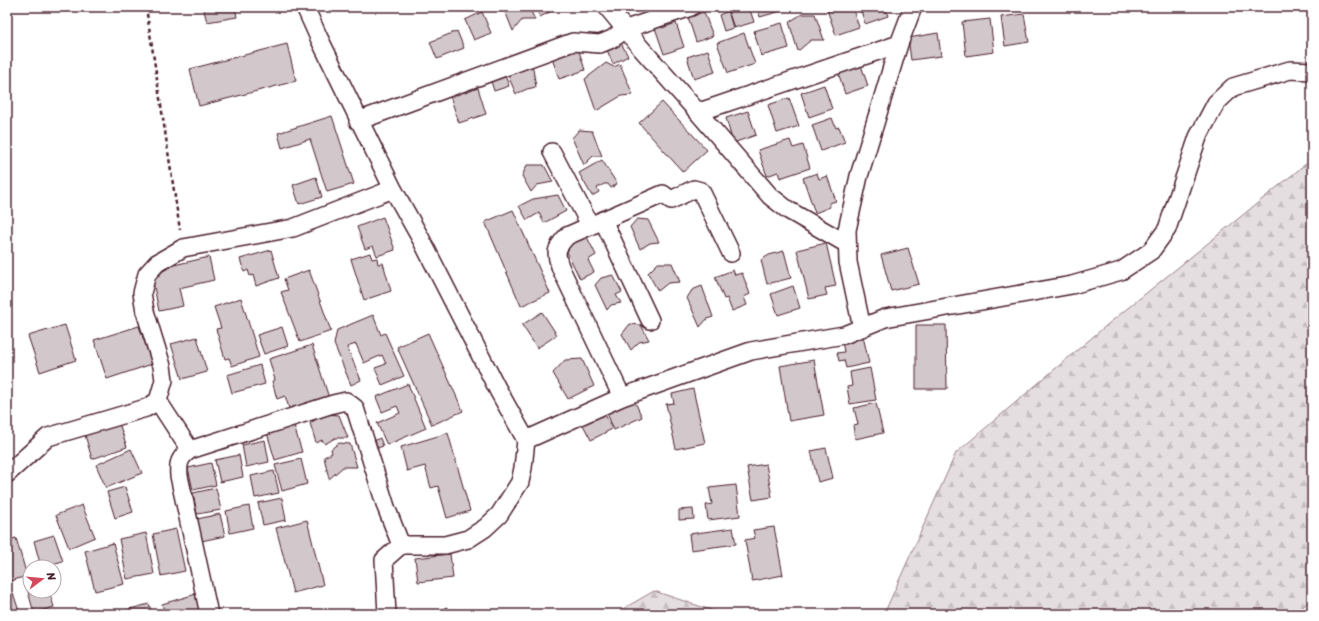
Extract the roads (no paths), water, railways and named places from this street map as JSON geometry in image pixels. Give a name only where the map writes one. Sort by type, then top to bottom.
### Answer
[{"type":"street","points":[[305,7],[358,121],[392,189],[421,239],[498,390],[526,440],[520,482],[499,515],[485,528],[468,539],[445,545],[400,545],[384,560],[387,614]]},
{"type":"street","points":[[607,7],[770,196],[788,210],[847,244]]},
{"type":"street","points":[[358,121],[573,42],[600,44],[612,39],[626,29],[691,7]]},
{"type":"street","points":[[862,328],[848,262],[847,230],[859,176],[899,44],[913,7]]},
{"type":"street","points":[[695,109],[702,111],[899,44]]},
{"type":"street","points":[[526,440],[622,397],[751,351],[844,335],[885,318],[1072,285],[1121,271],[1151,251],[1166,228],[1198,136],[1216,103],[1233,87],[1290,70],[1312,71]]},
{"type":"street","points":[[552,152],[597,223],[650,320]]},
{"type":"street","points":[[7,474],[48,437],[146,408],[158,401],[164,380],[162,366],[145,311],[142,293],[147,274],[157,263],[183,248],[293,228],[392,189]]},
{"type":"street","points":[[622,397],[556,257],[560,244],[567,236],[663,194],[671,200],[694,189],[701,191],[731,253]]},
{"type":"street","points":[[158,401],[190,450]]},
{"type":"street","points":[[209,614],[179,476],[178,466],[182,456],[190,450],[346,401],[355,408],[386,507],[400,545]]}]
